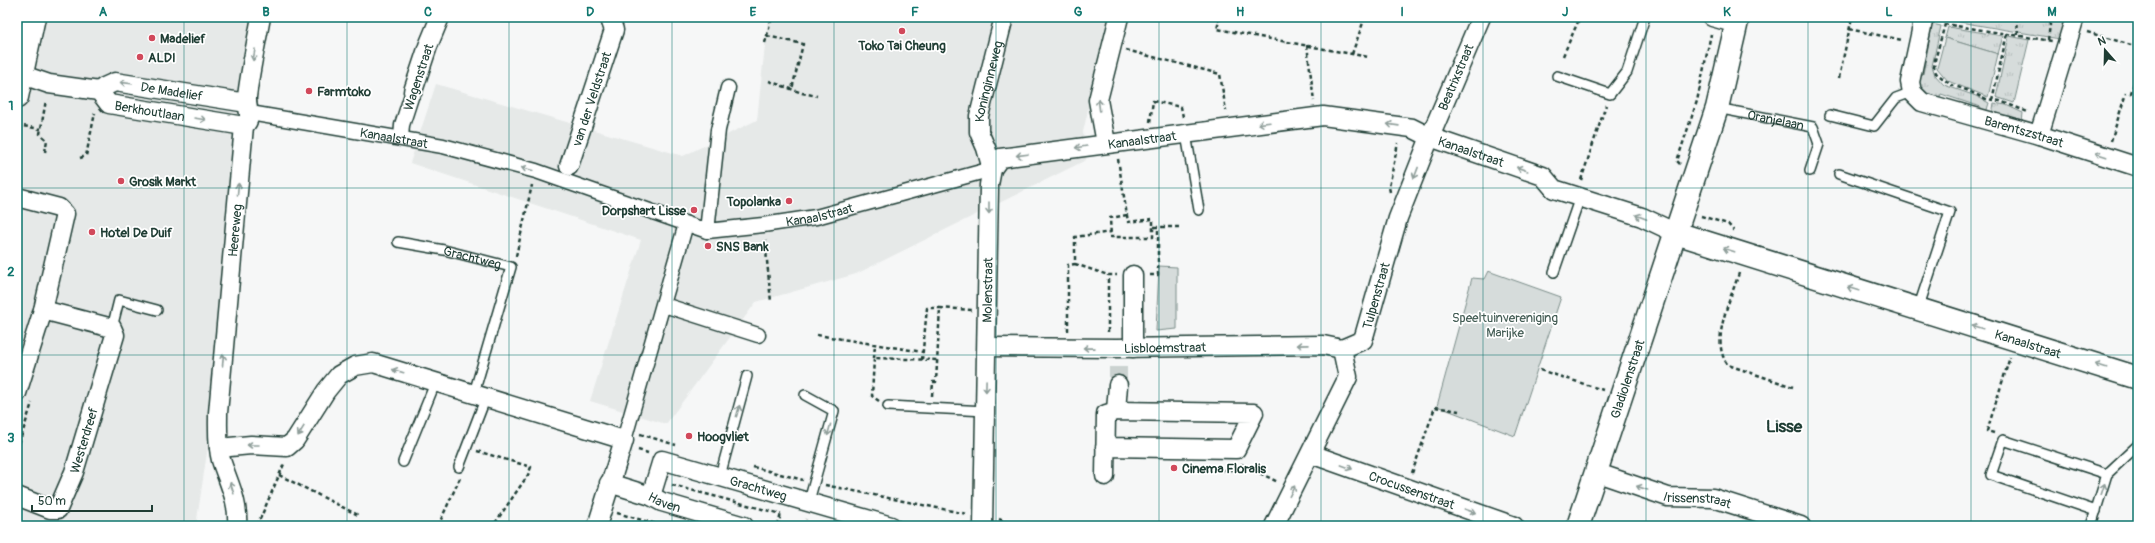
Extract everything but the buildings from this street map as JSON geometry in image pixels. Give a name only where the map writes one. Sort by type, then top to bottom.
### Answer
[{"type":"street","points":[[17,97],[20,74],[34,17]]},
{"type":"street","name":"Heereweg","points":[[236,526],[238,514],[234,493],[221,459],[219,448],[218,413],[247,114],[261,17]]},
{"type":"street","name":"Wagenstraat","points":[[402,138],[402,125],[440,17]]},
{"type":"street","name":"van der Veldstraat","points":[[567,174],[614,30],[611,22],[612,17]]},
{"type":"street","name":"Koninginneweg","points":[[992,169],[986,148],[979,132],[979,116],[1004,17]]},
{"type":"street","points":[[1111,143],[1098,100],[1119,17]]},
{"type":"street","name":"Beatrixstraat","points":[[1430,137],[1481,17]]},
{"type":"street","points":[[1676,233],[1693,177],[1717,108],[1738,21],[1714,17]]},
{"type":"street","points":[[1912,92],[1910,82],[1924,19]]},
{"type":"street","points":[[2041,127],[2071,29]]},
{"type":"street","name":"Berkhoutlaan","points":[[20,74],[49,84],[99,91],[109,104],[247,114]]},
{"type":"street","name":"De Madelief","points":[[99,91],[104,86],[115,82],[247,114]]},
{"type":"street","points":[[706,231],[718,130],[728,88]]},
{"type":"street","name":"Barentszstraat","points":[[1912,92],[1922,102],[1987,120],[2041,127],[2106,156],[2138,167]]},
{"type":"street","name":"Kanaalstraat","points":[[247,114],[402,138],[443,146],[536,171],[567,174],[706,231],[763,225],[816,217],[992,169],[1000,158],[1323,116],[1402,126],[1412,128],[1430,137],[1543,176],[1554,188],[1642,217],[1676,233],[2138,378]]},
{"type":"street","name":"Tulpenstraat","points":[[1342,349],[1363,340],[1398,218],[1430,137]]},
{"type":"street","name":"Molenstraat","points":[[982,522],[986,411],[989,185],[992,169]]},
{"type":"street","points":[[17,197],[59,208],[66,214],[43,310],[17,393]]},
{"type":"street","points":[[597,526],[664,305],[686,224]]},
{"type":"street","name":"Gladiolenstraat","points":[[1578,526],[1676,233]]},
{"type":"street","points":[[1119,350],[1133,275]]},
{"type":"street","points":[[664,305],[758,335]]},
{"type":"street","points":[[43,310],[112,328]]},
{"type":"street","name":"Westerdreef","points":[[17,496],[50,509],[58,510],[74,472],[115,335],[112,328]]},
{"type":"street","name":"Lisbloemstraat","points":[[987,347],[1119,350],[1323,345],[1342,349]]},
{"type":"street","points":[[1274,526],[1348,377],[1342,349]]},
{"type":"street","points":[[219,448],[251,445],[286,446],[295,440],[326,391],[340,375],[355,366],[373,364],[436,381],[624,439]]},
{"type":"street","points":[[1116,411],[1118,385]]},
{"type":"street","points":[[1105,447],[1236,449],[1254,413],[1116,411],[1106,414],[1105,447],[1105,476]]},
{"type":"street","name":"Crocussenstraat","points":[[1311,454],[1514,526]]},
{"type":"street","points":[[654,488],[662,460]]},
{"type":"street","name":"Grachtweg","points":[[662,460],[722,468],[809,501],[891,526]]},
{"type":"street","name":"Irissenstraat","points":[[1596,472],[1668,497],[1712,498],[1755,519],[1801,526]]},
{"type":"street","name":"Haven","points":[[609,483],[654,488],[662,502],[744,526]]},
{"type":"lane","points":[[1557,76],[1610,94],[1627,72],[1645,17]]},
{"type":"lane","points":[[1830,116],[1874,126],[1896,98],[1912,92]]},
{"type":"lane","name":"Oranjelaan","points":[[1717,108],[1813,127],[1819,144],[1810,171]]},
{"type":"lane","points":[[1186,134],[1199,210]]},
{"type":"lane","points":[[1839,174],[1950,212],[1918,309]]},
{"type":"lane","points":[[1554,272],[1578,196]]},
{"type":"lane","name":"Grachtweg","points":[[398,242],[444,250],[511,267],[467,448],[459,467]]},
{"type":"lane","name":"Westerdreef","points":[[112,328],[119,300],[157,310]]},
{"type":"lane","points":[[722,468],[747,376]]},
{"type":"lane","points":[[403,462],[436,381]]},
{"type":"lane","points":[[805,395],[834,411],[809,501]]},
{"type":"lane","points":[[888,406],[986,411]]},
{"type":"lane","points":[[2096,511],[1991,475],[2003,440],[2107,474]]},
{"type":"lane","points":[[2091,526],[2107,474],[2138,445]]},
{"type":"path","points":[[765,43],[772,17]]},
{"type":"path","points":[[1220,17],[1218,29],[1368,57]]},
{"type":"path","points":[[1352,54],[1365,17]]},
{"type":"path","points":[[1563,56],[1580,17]]},
{"type":"path","points":[[1693,177],[1677,161],[1697,101],[1714,17]]},
{"type":"path","points":[[1839,78],[1852,17]]},
{"type":"path","points":[[1947,17],[1935,60],[1934,67],[1936,73],[1950,85],[2011,105],[2041,127]]},
{"type":"path","points":[[2017,17],[2018,36]]},
{"type":"path","points":[[2048,40],[2051,17]]},
{"type":"path","points":[[1924,19],[1945,24],[2048,40],[2071,29],[2138,47]]},
{"type":"path","points":[[1849,29],[1918,43]]},
{"type":"path","points":[[1987,120],[2007,34]]},
{"type":"path","points":[[767,36],[803,44],[792,90]]},
{"type":"path","points":[[1112,46],[1220,74],[1229,128]]},
{"type":"path","points":[[1307,46],[1316,117]]},
{"type":"path","points":[[2138,70],[2131,93],[2138,95]]},
{"type":"path","points":[[769,81],[792,90],[817,96]]},
{"type":"path","points":[[45,152],[47,140],[40,134],[49,84]]},
{"type":"path","points":[[80,158],[86,156],[99,91]]},
{"type":"path","points":[[2106,156],[2126,93]]},
{"type":"path","points":[[1578,196],[1610,94]]},
{"type":"path","points":[[1153,138],[1149,118],[1153,101],[1181,107],[1186,134]]},
{"type":"path","points":[[17,125],[41,129]]},
{"type":"path","points":[[1398,218],[1389,187],[1402,126]]},
{"type":"path","points":[[1111,143],[1127,215],[1128,222],[1153,219],[1153,238],[1111,237],[1110,218],[1127,215]]},
{"type":"path","points":[[511,267],[516,256],[536,171]]},
{"type":"path","points":[[763,225],[771,302]]},
{"type":"path","points":[[1153,227],[1179,227]]},
{"type":"path","points":[[1067,348],[1068,265],[1075,264],[1075,237],[1111,232]]},
{"type":"path","points":[[1745,255],[1720,335],[1720,346],[1723,360],[1728,365],[1793,387]]},
{"type":"path","points":[[1108,275],[1119,350]]},
{"type":"path","points":[[922,360],[927,308],[988,310]]},
{"type":"path","points":[[932,409],[933,382],[936,382],[940,308]]},
{"type":"path","points":[[816,335],[923,352]]},
{"type":"path","points":[[2003,440],[1999,435],[1987,431],[2015,339]]},
{"type":"path","points":[[875,344],[872,396],[888,406]]},
{"type":"path","points":[[874,358],[937,360]]},
{"type":"path","points":[[1540,370],[1621,396]]},
{"type":"path","points":[[1407,489],[1436,407],[1459,411]]},
{"type":"path","points":[[624,439],[679,446]]},
{"type":"path","points":[[624,439],[662,460]]},
{"type":"path","points":[[257,526],[286,457],[286,446]]},
{"type":"path","points":[[467,448],[531,467],[528,475],[493,526]]},
{"type":"path","points":[[1213,449],[1212,470],[1233,470],[1237,462],[1293,489]]},
{"type":"path","points":[[438,526],[460,479],[459,467]]},
{"type":"path","points":[[708,516],[722,468],[814,482],[982,522],[996,518],[1006,522],[1026,525],[1080,526]]},
{"type":"path","points":[[279,475],[360,516]]},
{"type":"path","points":[[654,488],[714,496],[781,514]]},
{"type":"path","points":[[602,509],[663,526]]},
{"type":"shaded area","points":[[37,17],[251,17],[241,90],[209,439],[196,526],[17,526],[17,96]]},
{"type":"shaded area","points":[[768,17],[1109,17],[1083,132],[1086,160],[856,274],[756,302],[666,424],[590,401],[641,240],[410,163],[436,84],[683,156],[757,120]]},
{"type":"green space","points":[[1930,17],[2067,17],[2060,39]]},
{"type":"green space","points":[[1928,23],[1941,26],[1932,66],[1935,75],[1944,85],[1976,96],[1989,103],[1986,113],[1980,112],[1981,107],[1941,94],[1939,99],[1925,94],[1918,88],[1918,73],[1923,74],[1931,31],[1927,29]]},
{"type":"green space","points":[[1948,27],[2003,36],[1998,54],[1945,38]]},
{"type":"green space","points":[[2009,36],[2029,40],[2014,103],[1996,97]]},
{"type":"green space","points":[[1945,38],[1998,54],[1988,97],[1948,81],[1937,68]]},
{"type":"green space","points":[[1994,103],[2006,105],[2023,113],[2022,122],[1992,115]]},
{"type":"green space","points":[[1159,266],[1177,267],[1177,329],[1156,331]]},
{"type":"green space","name":"Speeltuinvereniging Marijke","points":[[1488,271],[1561,297],[1515,436],[1437,406],[1472,278],[1484,279]]},
{"type":"tunnel","points":[[1118,357],[1118,385]]},
{"type":"place","name":"Toko Tai Cheung","points":[[902,31]]},
{"type":"place","name":"Madelief","points":[[152,38]]},
{"type":"place","name":"ALDI","points":[[140,57]]},
{"type":"place","name":"Farmtoko","points":[[309,91]]},
{"type":"place","name":"Grosik Markt","points":[[121,181]]},
{"type":"place","name":"Topolanka","points":[[789,201]]},
{"type":"place","name":"Dorpshart Lisse","points":[[694,210]]},
{"type":"place","name":"Hotel De Duif","points":[[92,232]]},
{"type":"place","name":"SNS Bank","points":[[708,246]]},
{"type":"place","name":"Hoogvliet","points":[[689,436]]},
{"type":"place","name":"Cinema Floralis","points":[[1174,468]]},
{"type":"district","name":"Lisse","points":[[1784,426]]}]
